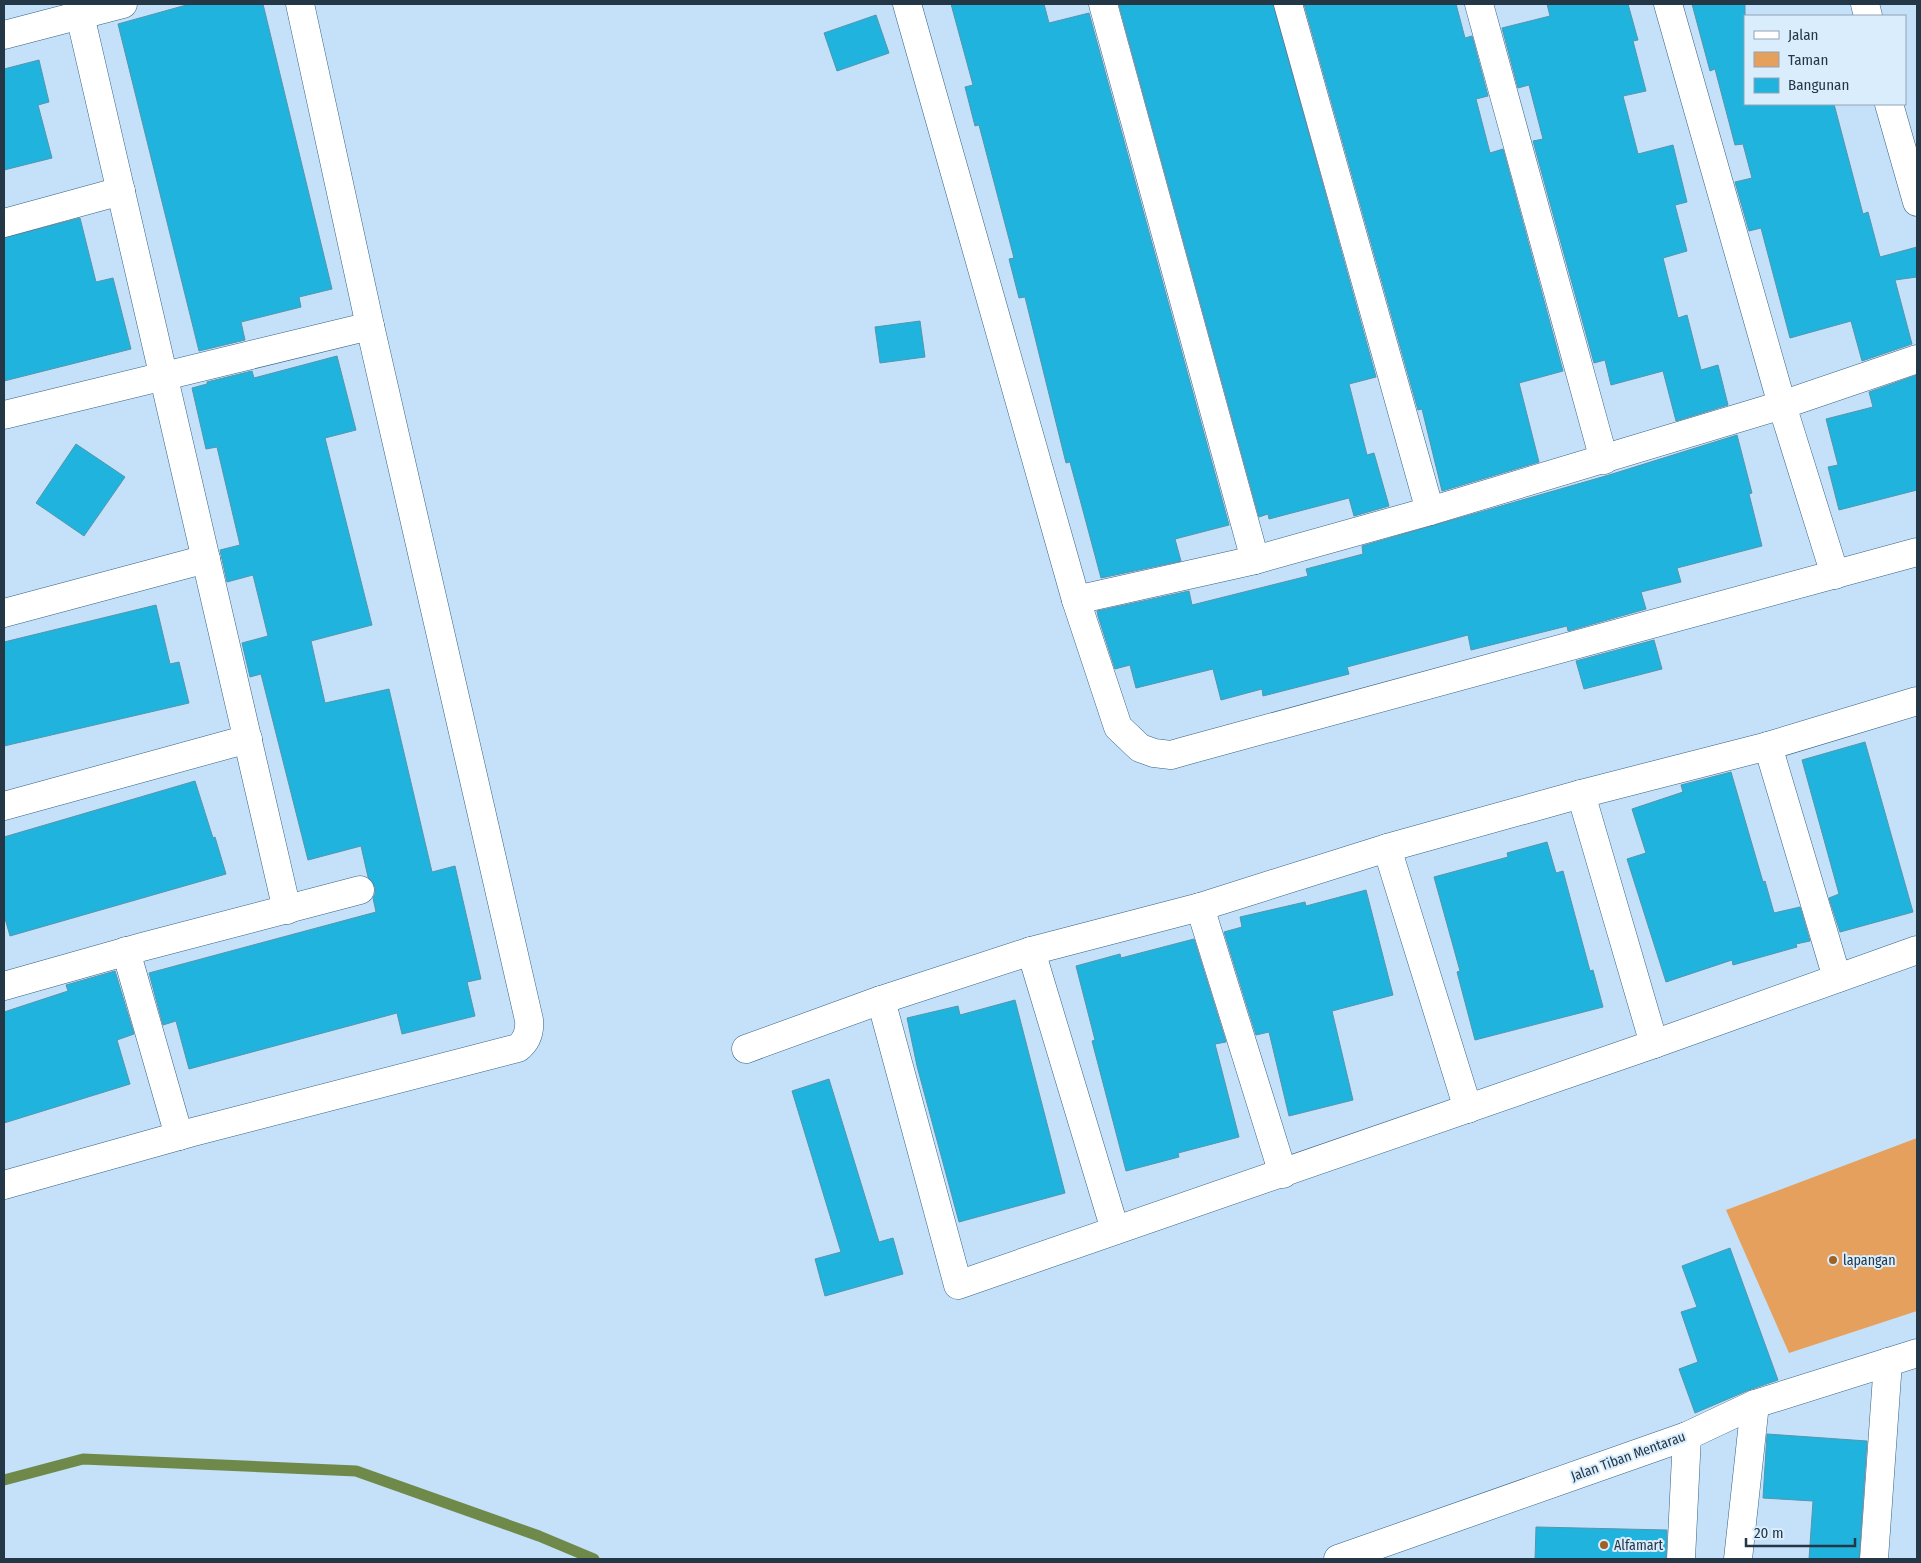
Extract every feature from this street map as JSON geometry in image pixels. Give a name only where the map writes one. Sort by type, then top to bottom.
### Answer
[{"type":"street","points":[[4,35],[123,4]]},
{"type":"street","points":[[4,1185],[186,1134],[518,1048],[524,1044],[527,1038],[529,1020],[370,326],[300,4]]},
{"type":"street","points":[[907,4],[1076,600],[1118,727],[1140,748],[1154,753],[1171,754],[1917,552]]},
{"type":"street","points":[[1103,4],[1255,560]]},
{"type":"street","points":[[1288,4],[1430,511]]},
{"type":"street","points":[[1479,4],[1604,460]]},
{"type":"street","points":[[1668,4],[1782,405],[1835,575]]},
{"type":"street","points":[[80,15],[287,910]]},
{"type":"street","points":[[1890,105],[1907,133],[1917,202]]},
{"type":"street","points":[[4,223],[120,191]]},
{"type":"street","points":[[4,415],[370,326]]},
{"type":"street","points":[[1076,600],[1255,560],[1430,511],[1782,405],[1917,359]]},
{"type":"street","points":[[4,613],[206,559]]},
{"type":"street","points":[[746,1049],[881,1000],[1031,951],[1200,907],[1387,848],[1581,794],[1768,746],[1917,701]]},
{"type":"street","points":[[4,806],[248,739]]},
{"type":"street","points":[[1768,746],[1837,978]]},
{"type":"street","points":[[1581,794],[1654,1044]]},
{"type":"street","points":[[1387,848],[1468,1109]]},
{"type":"street","points":[[4,986],[134,949],[360,890]]},
{"type":"street","points":[[1200,907],[1283,1174]]},
{"type":"street","points":[[134,949],[186,1134]]},
{"type":"street","points":[[881,1000],[958,1285],[1283,1174],[1917,950]]},
{"type":"street","points":[[1031,951],[1116,1230]]},
{"type":"street","name":"Jalan Tiban Mentarau","points":[[1338,1559],[1688,1436],[1755,1404],[1917,1353]]},
{"type":"street","points":[[1874,1559],[1888,1362]]},
{"type":"street","points":[[1738,1559],[1755,1404]]},
{"type":"street","points":[[1681,1559],[1688,1436]]},
{"type":"green space","name":"lapangan","points":[[1917,1138],[1917,1311],[1789,1353],[1726,1210]]},
{"type":"building","points":[[190,4],[263,4],[332,289],[299,297],[301,307],[241,322],[245,340],[199,351],[118,24]]},
{"type":"building","points":[[951,4],[1044,4],[1049,23],[1089,13],[1229,525],[1175,539],[1181,561],[1101,578],[1070,462],[1066,463],[1025,297],[1019,298],[1009,259],[1014,258],[979,125],[975,126],[965,87],[973,85]]},
{"type":"building","points":[[1273,4],[1376,377],[1349,384],[1367,455],[1374,453],[1389,506],[1354,516],[1349,498],[1269,519],[1268,514],[1259,517],[1119,5]]},
{"type":"building","points":[[1304,4],[1456,4],[1465,38],[1472,36],[1488,96],[1476,99],[1490,153],[1503,149],[1563,371],[1519,383],[1539,462],[1442,491],[1422,409],[1418,410]]},
{"type":"building","points":[[1547,4],[1628,4],[1638,40],[1633,41],[1646,91],[1623,96],[1638,154],[1673,145],[1687,202],[1675,205],[1687,251],[1663,258],[1678,318],[1687,315],[1701,370],[1718,365],[1728,405],[1676,421],[1663,371],[1611,385],[1605,360],[1594,363],[1533,141],[1543,139],[1529,85],[1518,88],[1502,28],[1550,16]]},
{"type":"building","points":[[1692,4],[1745,4],[1744,105],[1834,105],[1863,214],[1868,212],[1880,257],[1917,247],[1917,277],[1895,280],[1912,344],[1862,361],[1851,321],[1790,338],[1761,228],[1749,231],[1735,182],[1752,178],[1743,144],[1735,145],[1715,69],[1710,71]]},
{"type":"building","points":[[876,15],[889,53],[837,71],[824,33]]},
{"type":"building","points":[[39,60],[49,102],[38,105],[52,158],[4,170],[4,69]]},
{"type":"building","points":[[80,218],[96,282],[113,278],[131,349],[4,381],[4,238]]},
{"type":"building","points":[[920,321],[925,357],[880,363],[875,327]]},
{"type":"building","points":[[337,356],[356,430],[325,438],[372,625],[311,641],[325,703],[389,689],[432,872],[455,866],[481,979],[467,982],[475,1016],[402,1034],[397,1013],[189,1069],[176,1021],[163,1025],[149,973],[376,912],[373,898],[375,887],[368,877],[361,846],[308,860],[261,674],[250,677],[242,643],[268,636],[253,575],[227,582],[220,550],[240,545],[217,447],[206,449],[192,388],[207,384],[207,382],[252,371],[254,378]]},
{"type":"building","points":[[1917,375],[1917,490],[1839,510],[1828,467],[1838,465],[1826,419],[1873,407],[1869,392]]},
{"type":"building","points":[[1737,435],[1752,493],[1749,494],[1762,546],[1677,568],[1681,582],[1641,592],[1646,609],[1568,631],[1567,626],[1471,650],[1468,635],[1347,667],[1349,674],[1263,696],[1262,689],[1221,700],[1213,669],[1136,688],[1130,665],[1115,669],[1097,611],[1189,591],[1192,605],[1308,576],[1306,569],[1363,554],[1362,546],[1609,475]]},
{"type":"building","points":[[76,444],[125,477],[84,536],[36,503]]},
{"type":"building","points":[[156,605],[170,664],[179,662],[189,703],[4,746],[4,642]]},
{"type":"building","points":[[1654,640],[1662,669],[1584,689],[1576,661]]},
{"type":"building","points":[[1865,742],[1913,912],[1840,932],[1829,898],[1839,894],[1802,760]]},
{"type":"building","points":[[1731,772],[1774,913],[1800,907],[1810,941],[1796,944],[1797,947],[1733,965],[1732,960],[1666,982],[1627,859],[1646,853],[1632,809],[1683,792],[1681,785]]},
{"type":"building","points":[[195,781],[226,874],[10,936],[4,915],[4,837]]},
{"type":"building","points":[[1547,842],[1556,873],[1563,871],[1590,971],[1593,970],[1603,1007],[1475,1040],[1457,972],[1460,971],[1434,877],[1508,857],[1507,853]]},
{"type":"building","points":[[1366,890],[1393,995],[1332,1011],[1353,1100],[1289,1116],[1269,1032],[1256,1035],[1224,932],[1242,927],[1240,917],[1305,902],[1306,906]]},
{"type":"building","points":[[1194,939],[1226,1042],[1215,1044],[1239,1137],[1178,1153],[1179,1157],[1126,1171],[1092,1041],[1095,1040],[1076,966],[1120,954],[1121,958]]},
{"type":"building","points":[[115,971],[134,1034],[117,1040],[130,1084],[4,1123],[4,1012],[68,991],[66,985]]},
{"type":"building","points":[[1015,1000],[1065,1193],[959,1222],[917,1066],[907,1018],[958,1006],[960,1015]]},
{"type":"building","points":[[829,1079],[879,1242],[893,1238],[903,1274],[825,1296],[815,1259],[841,1252],[792,1091]]},
{"type":"building","points":[[1730,1248],[1778,1380],[1695,1413],[1679,1369],[1698,1362],[1681,1312],[1697,1307],[1682,1266]]},
{"type":"building","points":[[1767,1434],[1867,1441],[1859,1559],[1809,1559],[1813,1501],[1763,1498]]},
{"type":"building","name":"Alfamart","points":[[1536,1527],[1667,1530],[1666,1559],[1535,1559]]},
{"type":"waterway","points":[[4,1480],[83,1459],[356,1471],[539,1536],[594,1559]]},
{"type":"place","name":"lapangan","points":[[1833,1260]]},
{"type":"place","name":"Alfamart","points":[[1604,1545]]}]
